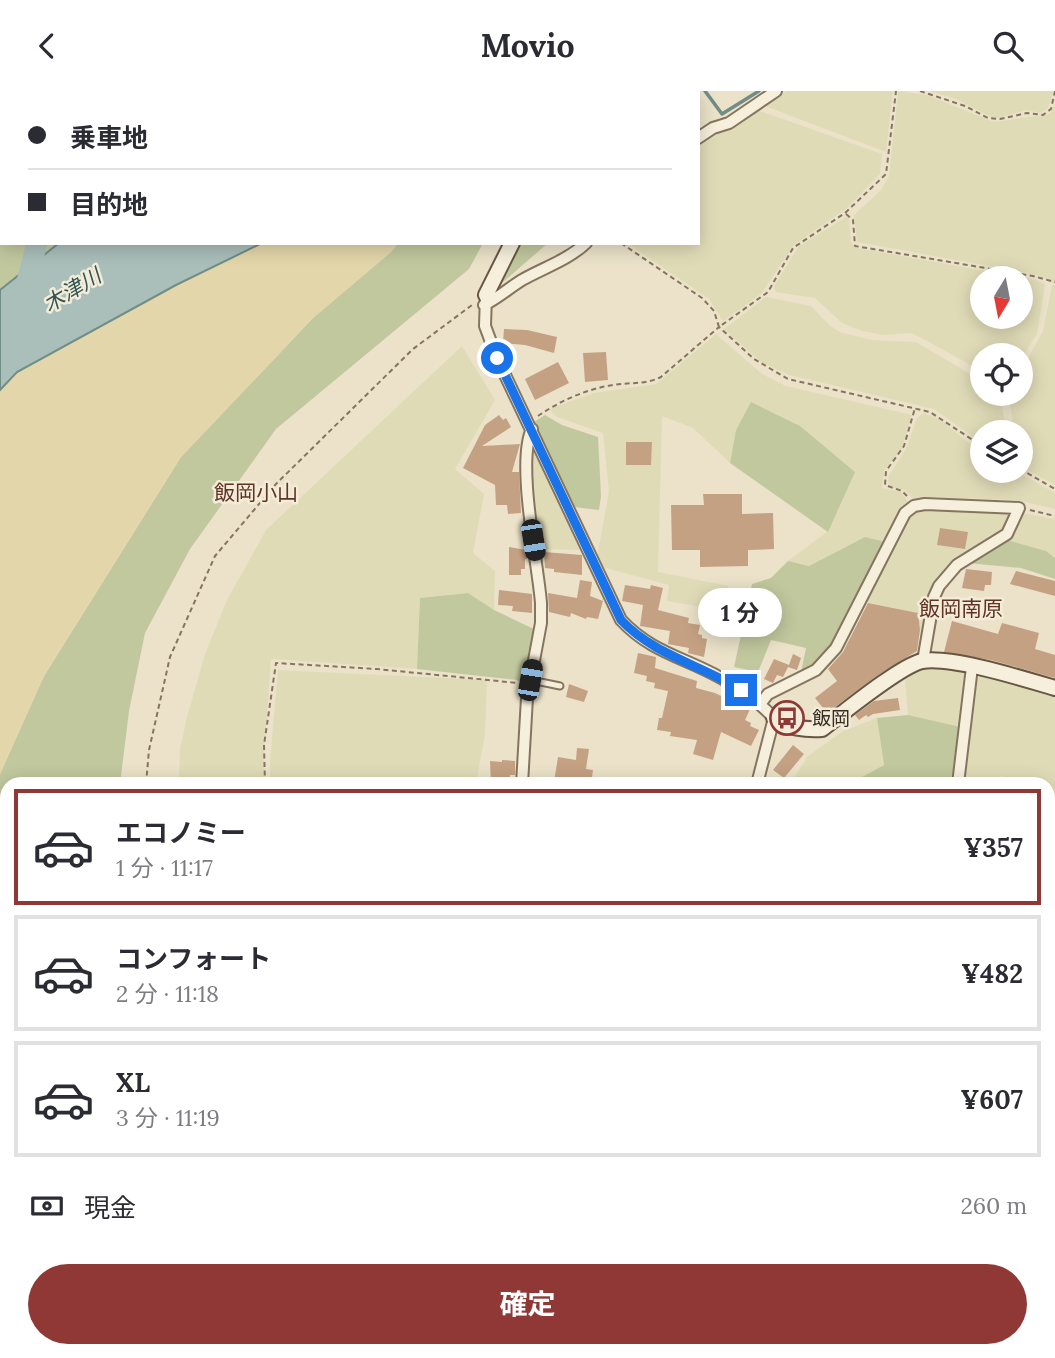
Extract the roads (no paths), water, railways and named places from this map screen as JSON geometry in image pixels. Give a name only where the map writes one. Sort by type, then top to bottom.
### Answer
[{"type":"street","points":[[700,137],[713,128],[729,123],[776,91]]},
{"type":"street","points":[[511,245],[485,300],[485,326],[621,620],[642,640],[720,677],[761,703],[781,723],[811,729],[822,729],[896,675],[923,661],[972,667],[1055,688]]},
{"type":"street","points":[[485,300],[497,299],[524,279],[549,267],[583,245]]},
{"type":"street","points":[[522,777],[527,698],[541,623],[527,479],[526,445],[530,426]]},
{"type":"street","points":[[761,703],[768,694],[817,670],[836,649],[905,513],[914,506],[925,504],[1018,507],[1007,534],[957,565],[939,586],[934,597],[923,661]]},
{"type":"street","points":[[959,777],[972,667]]},
{"type":"street","points":[[759,777],[774,718]]},
{"type":"lane","points":[[530,680],[560,687]]},
{"type":"water","name":"木津川","points":[[56,245],[258,245],[176,285],[17,372],[0,390],[0,290]]},
{"type":"waterway","points":[[705,91],[722,114],[759,91]]},
{"type":"waterway","points":[[28,292],[28,278],[36,245]]},
{"type":"place","name":"飯岡","points":[[787,718]]},
{"type":"district","name":"飯岡小山","points":[[256,492]]},
{"type":"district","name":"飯岡南原","points":[[961,608]]}]
